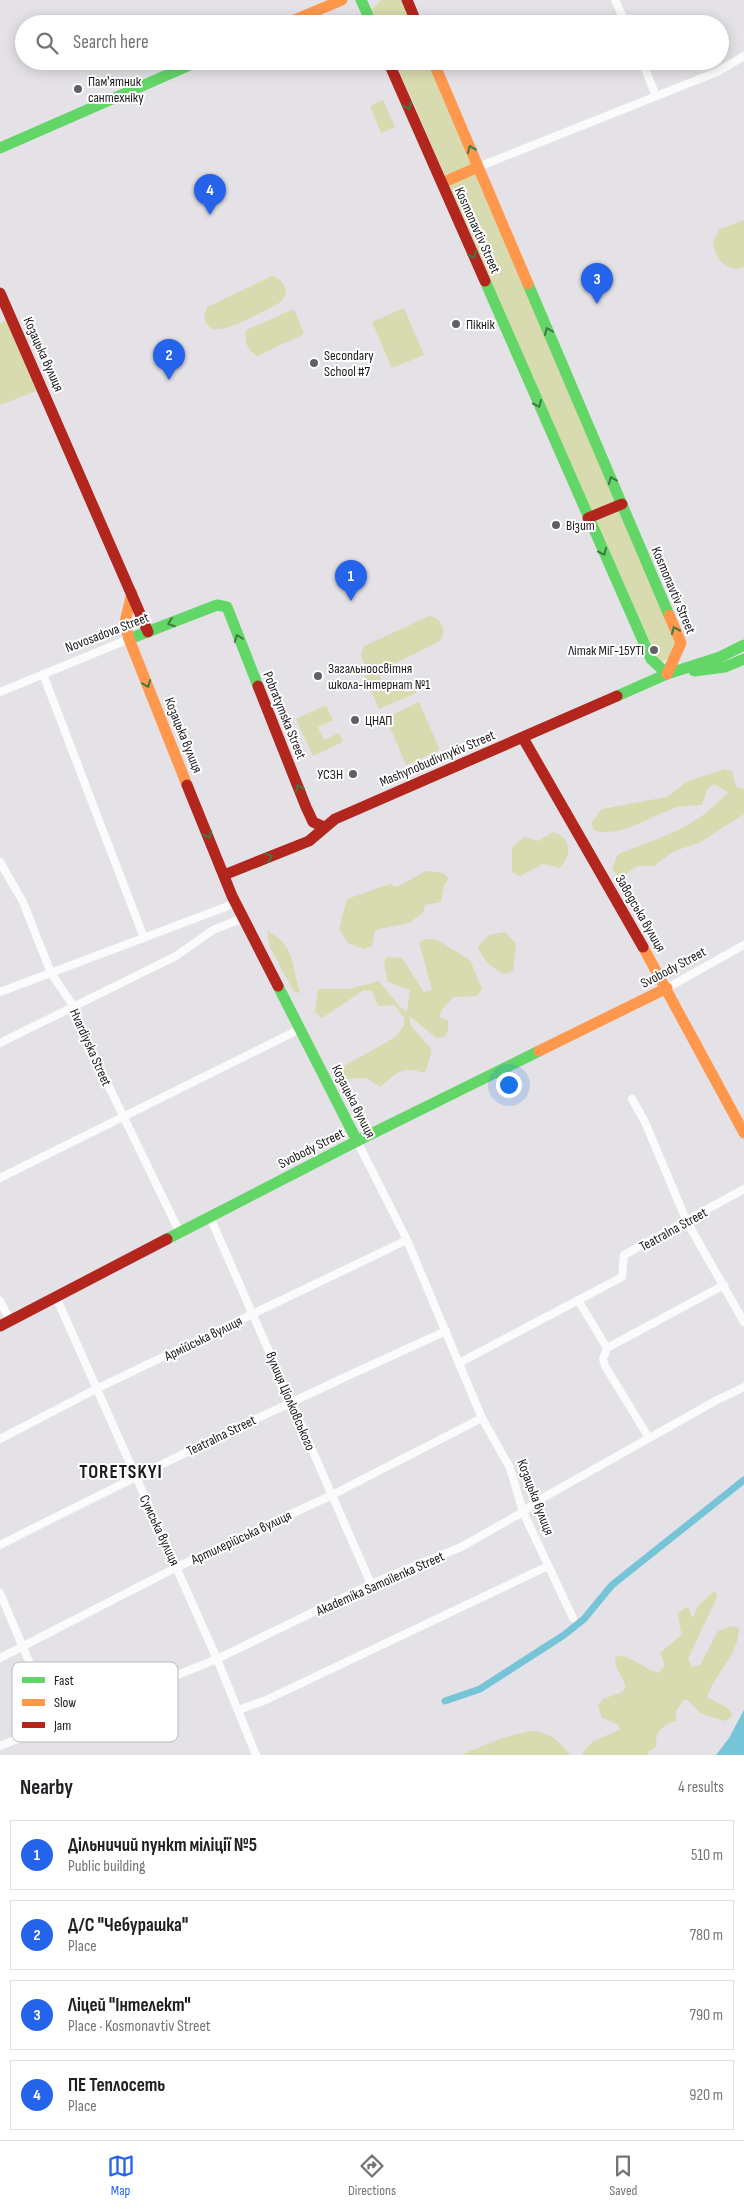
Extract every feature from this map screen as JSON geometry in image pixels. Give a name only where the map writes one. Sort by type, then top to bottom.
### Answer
[{"type":"street","points":[[306,15],[342,0]]},
{"type":"street","points":[[361,0],[368,15]]},
{"type":"street","points":[[407,0],[413,15]]},
{"type":"street","points":[[615,0],[622,15]]},
{"type":"street","points":[[729,65],[744,56]]},
{"type":"street","points":[[0,148],[178,70]]},
{"type":"street","name":"Kosmonavtiv Street","points":[[392,70],[651,659],[667,674],[681,643],[437,70]]},
{"type":"street","points":[[646,70],[656,96]]},
{"type":"street","points":[[442,184],[478,167],[720,70]]},
{"type":"street","name":"Козацька вулиця","points":[[0,293],[148,632]]},
{"type":"street","points":[[588,518],[622,504]]},
{"type":"street","name":"Козацька вулиця","points":[[132,593],[125,622],[129,639],[236,903],[407,1240],[482,1418],[510,1468],[523,1512],[573,1618]]},
{"type":"street","name":"Novosadova Street","points":[[0,692],[218,605],[226,607]]},
{"type":"street","name":"Pobratymska Street","points":[[226,607],[306,807],[313,822],[324,827]]},
{"type":"street","name":"Mashynobudivnykiv Street","points":[[224,875],[309,841],[335,819],[667,674],[720,657],[744,645]]},
{"type":"street","name":"Mashynobudivnykiv Street","points":[[667,674],[725,667],[744,659]]},
{"type":"street","points":[[43,674],[144,938]]},
{"type":"street","name":"Заводська вулиця","points":[[523,738],[667,988],[744,1132]]},
{"type":"street","name":"Hvardiyska Street","points":[[0,862],[23,902],[51,973],[74,1007],[81,1030],[180,1233]]},
{"type":"street","points":[[0,992],[236,903]]},
{"type":"street","points":[[0,1042],[176,956],[214,930],[243,918]]},
{"type":"street","name":"Svobody Street","points":[[5,1323],[358,1141],[667,988],[744,945]]},
{"type":"street","points":[[0,1178],[300,1030]]},
{"type":"street","points":[[632,1099],[645,1122],[687,1222],[744,1322]]},
{"type":"street","name":"Teatralna Street","points":[[459,1363],[622,1277],[624,1255],[744,1189]]},
{"type":"street","name":"вулиця Ціолковського","points":[[210,1217],[292,1401],[330,1496],[371,1584]]},
{"type":"street","name":"Армійська вулиця","points":[[0,1439],[96,1389],[407,1240]]},
{"type":"street","points":[[649,1438],[605,1366],[603,1359],[607,1348],[724,1285]]},
{"type":"street","name":"Сумська вулиця","points":[[56,1297],[177,1567],[256,1755]]},
{"type":"street","points":[[578,1300],[607,1348]]},
{"type":"street","points":[[0,1301],[5,1323]]},
{"type":"street","name":"Teatralna Street","points":[[0,1545],[135,1476],[292,1401],[446,1331]]},
{"type":"street","name":"Akademika Samoilenka Street","points":[[178,1674],[217,1659],[371,1584],[461,1547],[523,1512],[539,1500],[717,1400],[744,1387]]},
{"type":"street","name":"Артилерійська вулиця","points":[[0,1658],[177,1567],[330,1496],[482,1418]]},
{"type":"street","points":[[238,1710],[266,1700],[548,1566]]},
{"type":"street","points":[[0,1593],[24,1645],[28,1662]]},
{"type":"street","name":"Akademika Samoilenka Street","points":[[0,1746],[12,1741]]},
{"type":"green space","points":[[381,0],[401,0],[408,15],[374,15],[372,9]]},
{"type":"green space","points":[[399,70],[432,70],[682,653],[657,663]]},
{"type":"green space","points":[[383,100],[395,127],[381,133],[370,106]]},
{"type":"green space","points":[[744,220],[744,267],[732,268],[722,263],[716,253],[713,241],[720,229]]},
{"type":"green space","points":[[272,276],[281,281],[285,288],[286,295],[281,302],[231,327],[216,329],[207,325],[204,316],[207,307]]},
{"type":"green space","points":[[404,308],[424,355],[392,368],[372,322]]},
{"type":"green space","points":[[294,309],[304,334],[257,356],[251,351],[245,338],[246,330]]},
{"type":"green space","points":[[7,320],[39,390],[0,405],[0,323]]},
{"type":"green space","points":[[429,616],[436,618],[442,625],[443,635],[439,642],[388,666],[373,669],[365,664],[361,655],[364,646]]},
{"type":"green space","points":[[362,670],[378,672],[386,693],[411,681],[416,693],[379,709]]},
{"type":"green space","points":[[419,702],[440,750],[406,765],[386,718]]},
{"type":"green space","points":[[326,705],[333,720],[318,727],[324,740],[339,733],[343,742],[313,756],[296,719]]},
{"type":"green space","points":[[724,769],[732,771],[736,787],[744,789],[744,814],[699,843],[674,851],[654,866],[638,866],[624,875],[616,875],[612,868],[618,854],[663,837],[691,823],[717,804],[728,792],[714,784],[707,789],[702,805],[678,807],[625,829],[614,831],[594,830],[591,823],[602,809],[667,797],[686,782]]},
{"type":"green space","points":[[553,832],[564,838],[568,847],[567,858],[560,868],[543,864],[520,876],[512,872],[512,847],[524,837],[539,841]]},
{"type":"green space","points":[[426,871],[444,873],[449,879],[444,885],[441,902],[425,905],[423,913],[409,923],[375,930],[372,946],[364,949],[348,943],[339,930],[347,899],[390,884],[397,887]]},
{"type":"green space","points":[[267,931],[288,949],[300,993],[294,992],[270,947]]},
{"type":"green space","points":[[505,932],[516,944],[513,970],[506,974],[489,964],[482,956],[478,947],[489,935]]},
{"type":"green space","points":[[426,939],[435,939],[470,960],[482,989],[477,996],[453,997],[442,1010],[439,1017],[448,1021],[448,1030],[445,1037],[437,1038],[409,1016],[411,1026],[432,1050],[425,1073],[405,1070],[396,1074],[380,1087],[366,1078],[341,1079],[340,1071],[346,1065],[394,1038],[404,1026],[404,1018],[395,1005],[378,1006],[372,991],[364,990],[322,1018],[315,1012],[318,989],[349,989],[379,981],[399,1006],[407,1012],[410,990],[388,982],[384,965],[386,957],[402,958],[424,992],[432,990],[419,942]]},
{"type":"green space","points":[[713,1592],[717,1593],[717,1597],[688,1659],[692,1667],[700,1665],[718,1631],[731,1626],[739,1628],[738,1638],[731,1656],[707,1697],[729,1709],[733,1716],[724,1721],[700,1713],[688,1700],[683,1700],[676,1712],[676,1721],[667,1724],[660,1730],[656,1741],[657,1746],[648,1752],[648,1755],[581,1755],[592,1742],[621,1730],[617,1724],[602,1718],[598,1706],[603,1699],[620,1693],[626,1688],[617,1668],[616,1656],[628,1658],[659,1673],[665,1665],[660,1653],[681,1635],[678,1613],[686,1607],[689,1609],[692,1618],[699,1605]]},
{"type":"green space","points":[[537,1731],[553,1738],[570,1755],[461,1755],[502,1738]]},
{"type":"water","points":[[744,1710],[744,1755],[716,1755],[729,1738]]},
{"type":"waterway","points":[[445,1701],[480,1689],[564,1635],[584,1619],[612,1585],[744,1480]]},
{"type":"traffic: fast","points":[[361,0],[368,15]]},
{"type":"traffic: fast","points":[[0,148],[178,70]]},
{"type":"traffic: fast","points":[[485,281],[651,659],[667,674]]},
{"type":"traffic: fast","points":[[528,284],[669,615]]},
{"type":"traffic: fast","points":[[129,639],[217,605],[227,607],[258,686]]},
{"type":"traffic: fast","points":[[617,696],[667,674],[720,657],[744,645]]},
{"type":"traffic: fast","points":[[694,671],[725,667],[744,659]]},
{"type":"traffic: fast","points":[[278,986],[357,1141]]},
{"type":"traffic: fast","points":[[167,1239],[357,1141],[539,1051]]},
{"type":"traffic: slow","points":[[306,15],[342,0]]},
{"type":"traffic: slow","points":[[437,70],[528,284]]},
{"type":"traffic: slow","points":[[442,183],[478,167]]},
{"type":"traffic: slow","points":[[132,593],[125,622],[129,639],[187,785]]},
{"type":"traffic: slow","points":[[667,674],[681,643],[669,615]]},
{"type":"traffic: slow","points":[[643,947],[744,1133]]},
{"type":"traffic: slow","points":[[539,1051],[667,988]]},
{"type":"traffic: jam","points":[[407,0],[413,15]]},
{"type":"traffic: jam","points":[[392,70],[485,281]]},
{"type":"traffic: jam","points":[[0,293],[148,632]]},
{"type":"traffic: jam","points":[[588,518],[622,504]]},
{"type":"traffic: jam","points":[[258,686],[313,822],[324,827]]},
{"type":"traffic: jam","points":[[224,875],[309,841],[335,819],[617,696]]},
{"type":"traffic: jam","points":[[523,738],[643,947]]},
{"type":"traffic: jam","points":[[187,785],[232,896],[278,986]]},
{"type":"traffic: jam","points":[[0,1326],[167,1239]]},
{"type":"place","name":"Пам'ятник сантехніку","points":[[78,89]]},
{"type":"place","name":"ПЕ Теплосеть","points":[[210,215]]},
{"type":"place","name":"Ліцей \"Інтелект\"","points":[[597,304]]},
{"type":"place","name":"Пікнік","points":[[456,324]]},
{"type":"place","name":"Secondary School #7","points":[[314,363]]},
{"type":"place","name":"Д/С \"Чебурашка\"","points":[[169,380]]},
{"type":"place","name":"Візит","points":[[556,525]]},
{"type":"place","name":"Дільничий пункт міліції №5","points":[[351,601]]},
{"type":"place","name":"Літак МіГ-15УТІ","points":[[654,650]]},
{"type":"place","name":"Загальноосвітня школа-інтернат №1","points":[[318,676]]},
{"type":"place","name":"ЦНАП","points":[[355,720]]},
{"type":"place","name":"УСЗН","points":[[353,774]]},
{"type":"district","name":"TORETSKYI","points":[[121,1471]]}]
